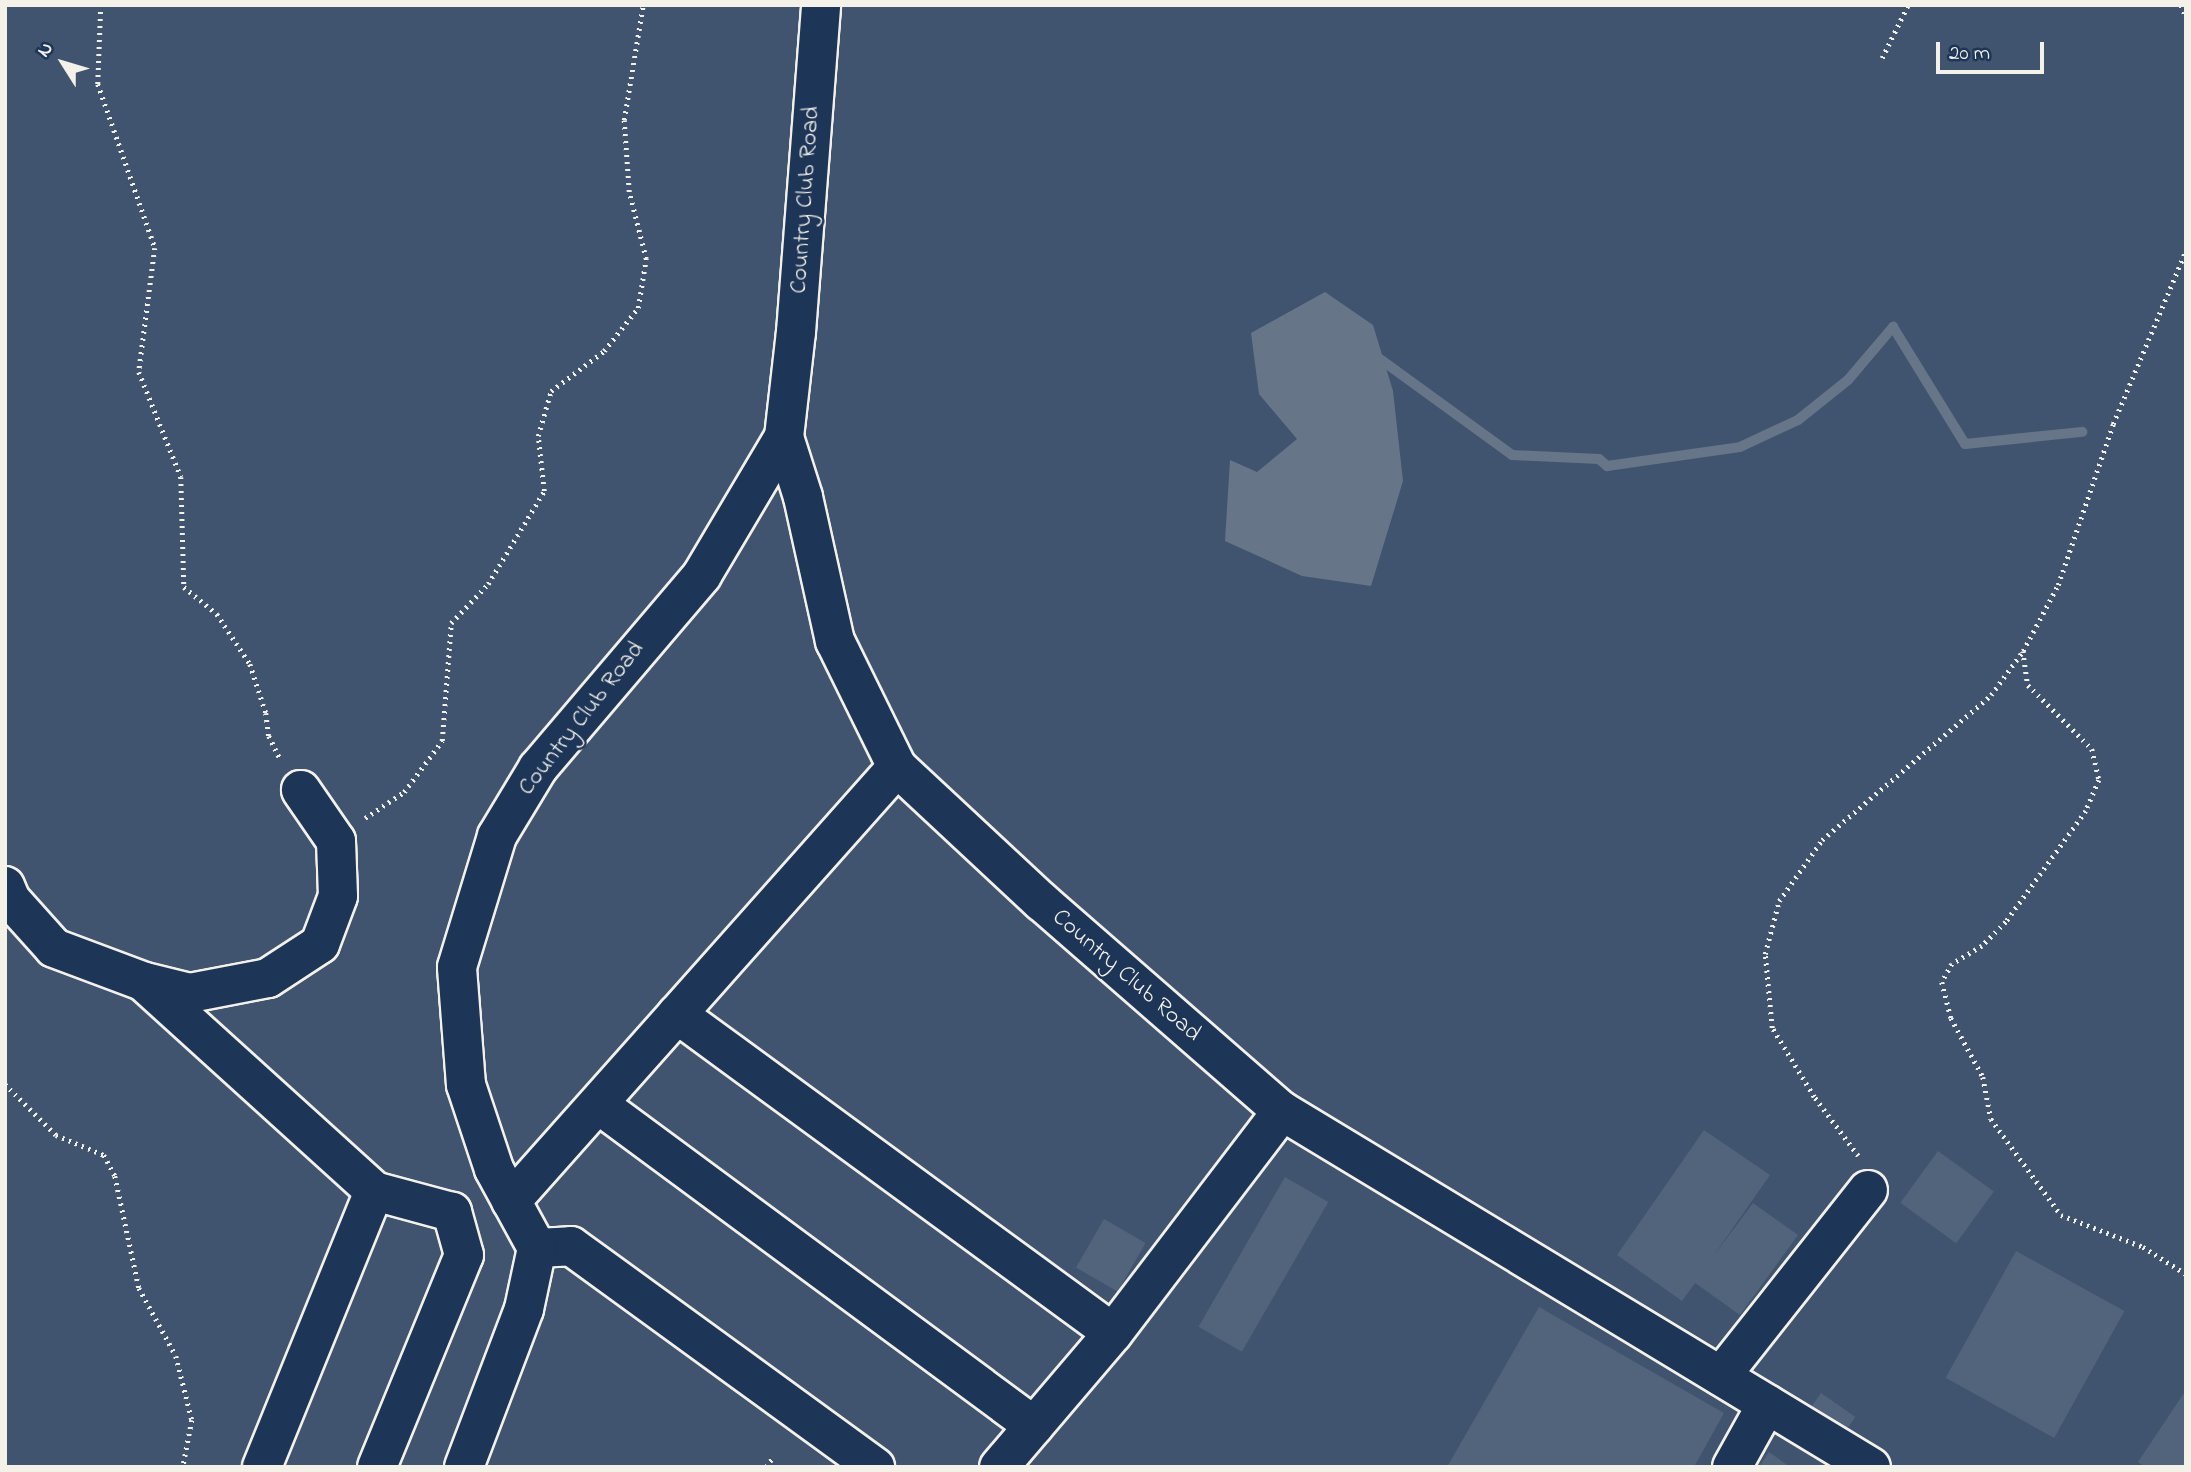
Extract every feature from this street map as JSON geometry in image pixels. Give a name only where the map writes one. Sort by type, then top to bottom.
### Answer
[{"type":"street","name":"Country Club Road","points":[[821,5],[784,437],[803,497],[835,641],[897,766],[1042,902],[1282,1111],[1871,1467]]},
{"type":"street","name":"Country Club Road","points":[[537,1248],[503,1185],[466,1085],[457,967],[497,836],[538,768],[702,575],[784,437]]},
{"type":"street","points":[[145,982],[374,1191],[452,1212],[503,1185],[597,1104],[897,766]]},
{"type":"street","points":[[5,887],[11,900],[54,948],[145,982],[190,993],[268,978],[320,944],[338,896],[336,841],[301,790]]},
{"type":"street","points":[[677,1014],[1113,1333]]},
{"type":"street","points":[[597,1104],[1034,1426]]},
{"type":"street","points":[[999,1467],[1113,1333],[1282,1111]]},
{"type":"street","points":[[1721,1376],[1868,1190]]},
{"type":"street","points":[[262,1467],[374,1191]]},
{"type":"street","points":[[377,1467],[464,1255],[452,1212]]},
{"type":"street","points":[[464,1467],[524,1309],[537,1248],[571,1245],[875,1467]]},
{"type":"street","points":[[1732,1467],[1767,1404]]},
{"type":"path","points":[[102,5],[98,84],[155,248],[139,372],[181,478],[184,587],[217,614],[250,664],[269,736],[301,790],[364,819],[404,792],[442,741],[451,623],[511,552],[544,491],[538,436],[551,391],[604,351],[638,308],[646,259],[629,192],[624,120],[643,5]]},
{"type":"path","points":[[1882,58],[1908,5]]},
{"type":"path","points":[[2181,5],[2186,17]]},
{"type":"path","points":[[1868,1190],[1860,1159],[1814,1097],[1772,1028],[1765,954],[1779,901],[1822,840],[1981,705],[2023,651],[2058,585],[2113,424],[2186,250]]},
{"type":"path","points":[[2023,651],[2028,685],[2092,749],[2099,780],[2086,811],[2006,922],[1982,946],[1952,964],[1942,982],[1951,1018],[1983,1077],[1992,1119],[2061,1215],[2143,1247],[2186,1273]]},
{"type":"path","points":[[5,1084],[56,1135],[104,1155],[115,1176],[139,1288],[176,1356],[192,1420],[183,1467]]},
{"type":"path","points":[[766,1467],[773,1457]]},
{"type":"shaded area","points":[[5,5],[2186,5],[2186,1467],[5,1467]]},
{"type":"shaded area","points":[[1325,292],[1373,325],[1393,391],[1403,481],[1371,586],[1302,576],[1225,541],[1230,460],[1257,472],[1297,439],[1259,394],[1251,333]]},
{"type":"building","points":[[1704,1130],[1770,1175],[1712,1258],[1753,1203],[1798,1235],[1740,1315],[1695,1283],[1682,1301],[1617,1255]]},
{"type":"building","points":[[1938,1151],[1994,1192],[1956,1243],[1900,1203]]},
{"type":"building","points":[[1285,1177],[1328,1202],[1242,1352],[1198,1327]]},
{"type":"building","points":[[1104,1219],[1146,1243],[1118,1291],[1076,1267]]},
{"type":"building","points":[[2016,1251],[2124,1311],[2054,1438],[1946,1378]]},
{"type":"building","points":[[1539,1307],[1724,1413],[1694,1467],[1447,1467]]},
{"type":"building","points":[[2186,1390],[2186,1467],[2145,1467],[2138,1462]]},
{"type":"building","points":[[1821,1393],[1855,1417],[1840,1438],[1806,1414]]},
{"type":"building","points":[[1769,1452],[1790,1467],[1759,1467]]},
{"type":"waterway","points":[[1380,359],[1512,455],[1599,459],[1607,466],[1740,447],[1798,420],[1848,380],[1893,327],[1965,444],[2082,432]]}]
